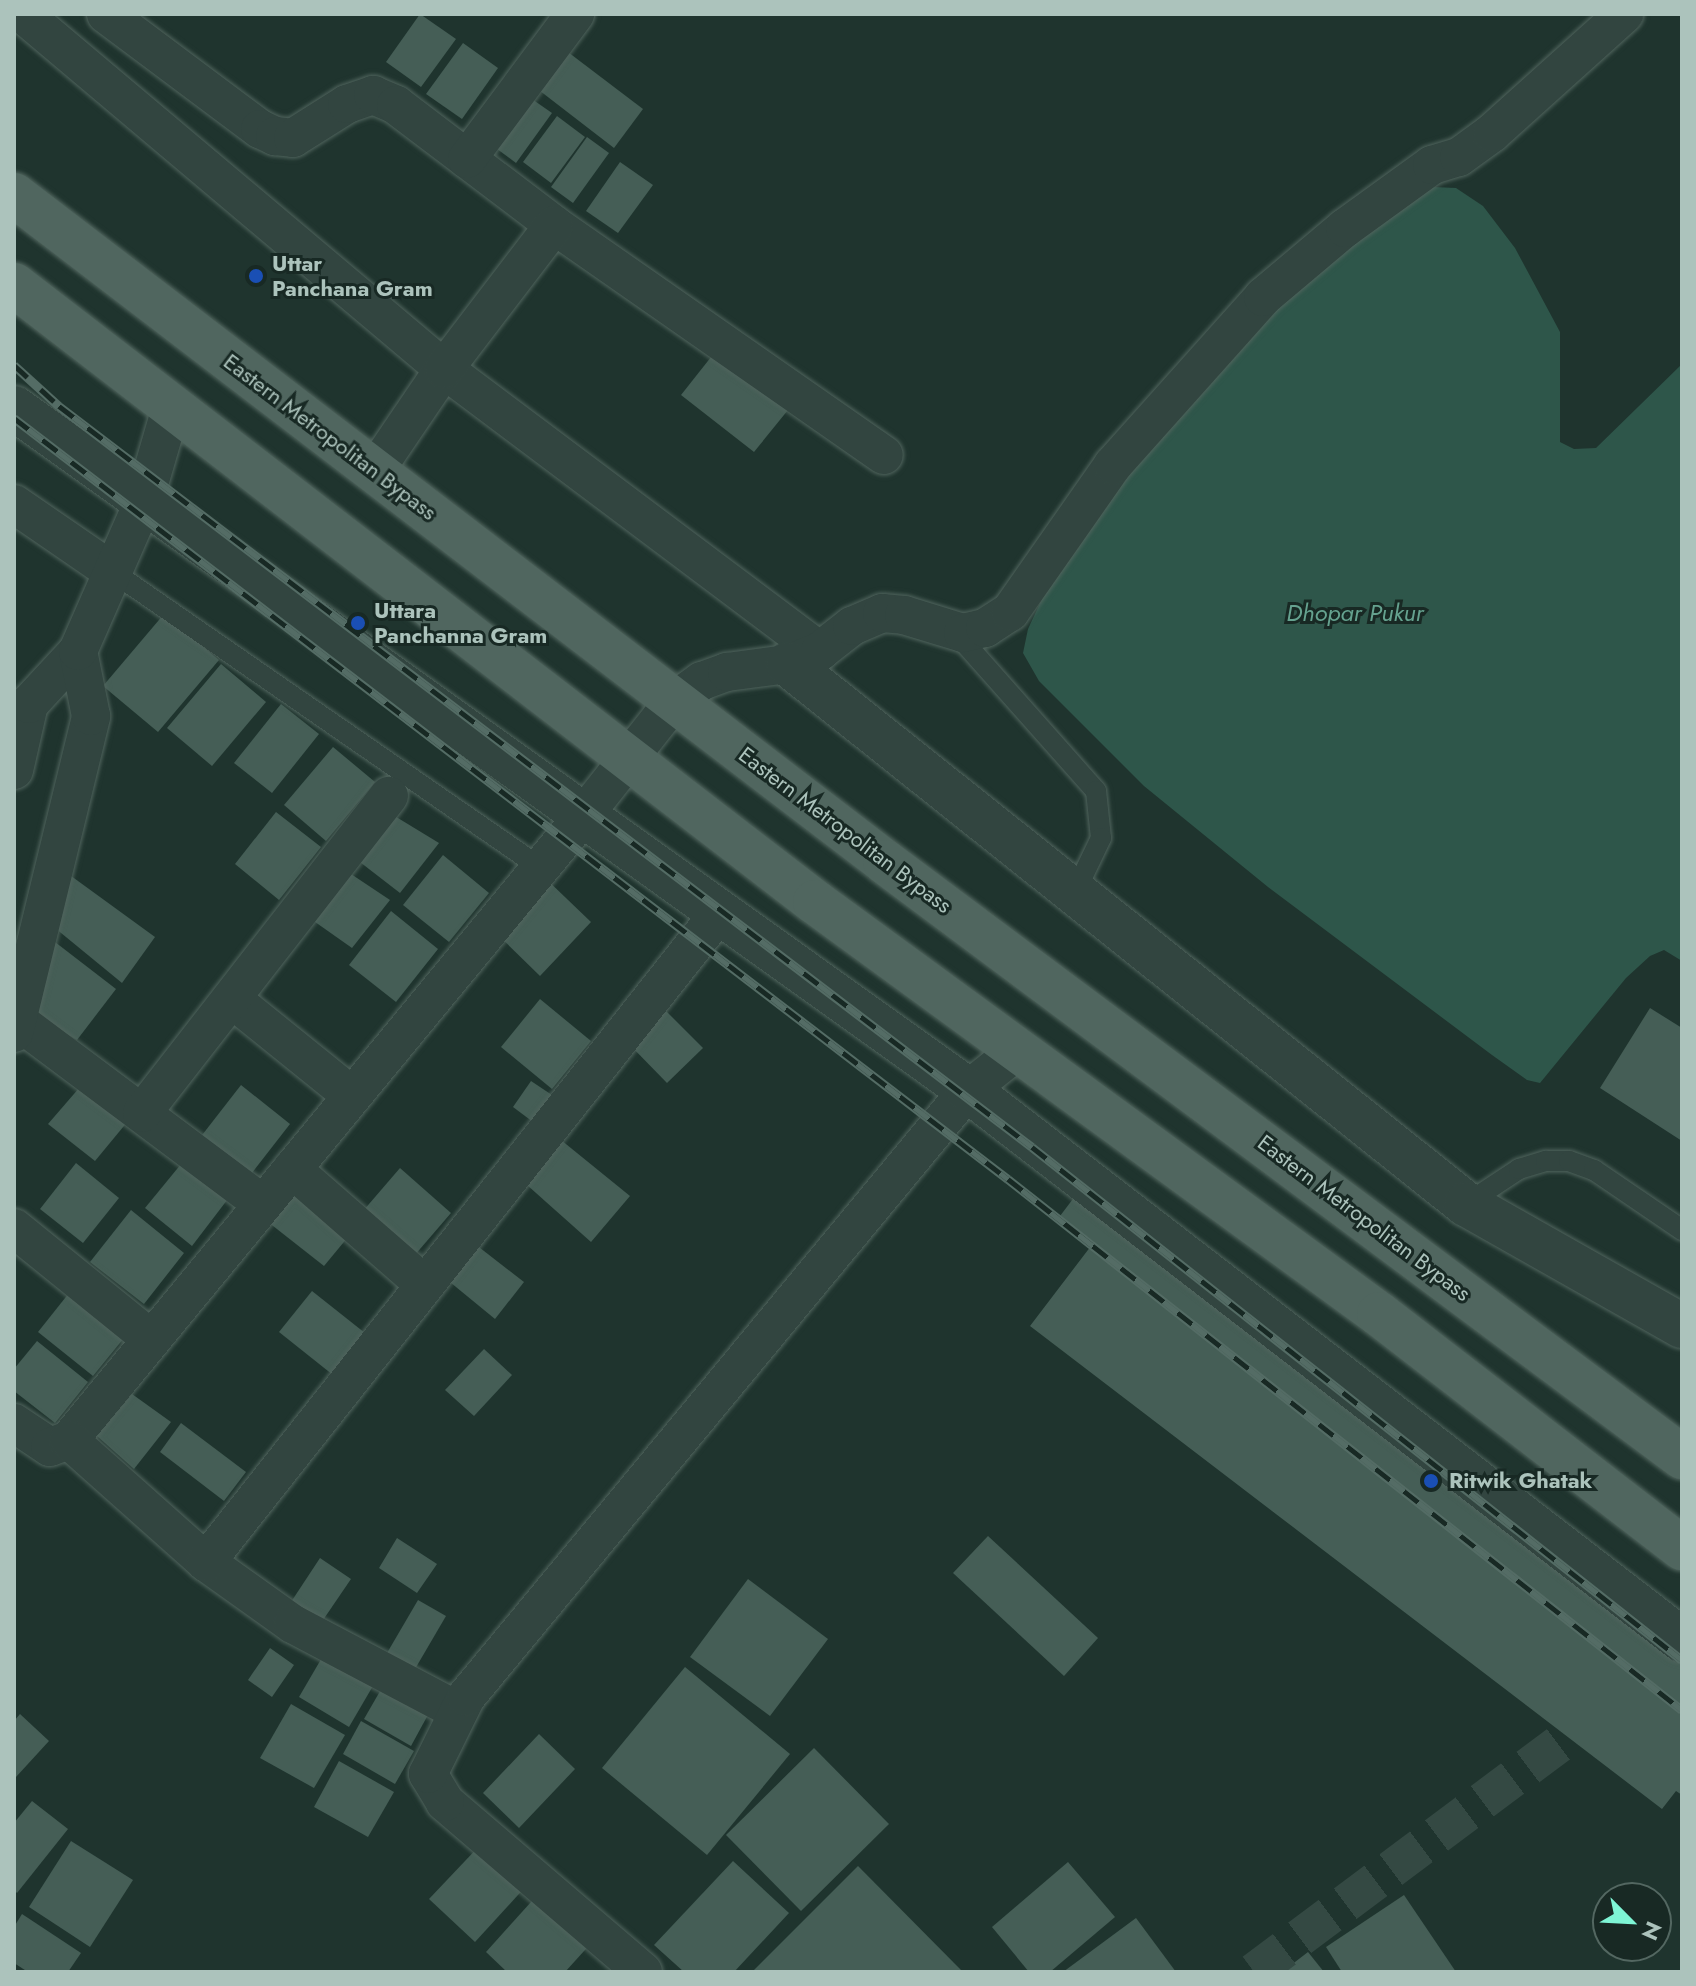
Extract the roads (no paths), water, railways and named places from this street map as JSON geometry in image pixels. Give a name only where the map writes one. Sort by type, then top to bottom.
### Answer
[{"type":"main road","name":"Eastern Metropolitan Bypass","points":[[14,195],[674,701],[1682,1457]]},
{"type":"main road","points":[[14,285],[815,902],[1379,1314],[1682,1548]]},
{"type":"street","points":[[23,14],[444,369],[804,658],[1074,894],[1466,1204],[1680,1320]]},
{"type":"street","points":[[106,14],[260,129],[275,136],[293,138],[347,104],[373,95],[396,105],[554,225],[884,455]]},
{"type":"street","points":[[467,159],[575,14]]},
{"type":"street","points":[[14,1423],[50,1447],[69,1440],[541,868],[674,701],[702,681],[727,672],[804,658],[852,626],[882,613],[904,615],[963,633],[985,628],[1010,612],[1113,465],[1263,297],[1345,228],[1432,165],[1459,157],[1492,133],[1624,14]]},
{"type":"street","points":[[374,472],[444,369],[554,225]]},
{"type":"street","points":[[14,408],[968,1090],[1682,1640]]},
{"type":"street","points":[[14,770],[29,704],[78,651],[144,501],[171,408]]},
{"type":"street","points":[[14,504],[113,572]]},
{"type":"street","points":[[78,651],[91,716],[15,1023],[263,1204]]},
{"type":"street","points":[[142,1113],[389,796]]},
{"type":"street","points":[[206,1562],[720,912]]},
{"type":"street","points":[[232,999],[352,1096]]},
{"type":"street","points":[[643,1972],[445,1802],[428,1774],[458,1711],[968,1090],[1017,1051]]},
{"type":"street","points":[[292,1169],[425,1285]]},
{"type":"street","points":[[14,1228],[151,1339]]},
{"type":"street","points":[[69,1440],[206,1562],[293,1624],[458,1711]]},
{"type":"lane","points":[[113,572],[541,868]]},
{"type":"lane","points":[[953,630],[1096,791],[1101,838],[1074,894]]},
{"type":"lane","points":[[1466,1204],[1519,1169],[1546,1161],[1569,1161],[1594,1170],[1682,1230]]},
{"type":"water","name":"Dhopar Pukur","points":[[1433,187],[1456,188],[1483,206],[1515,248],[1560,332],[1560,442],[1574,449],[1596,448],[1682,364],[1682,961],[1664,950],[1650,956],[1626,978],[1540,1083],[1527,1080],[1492,1055],[1268,887],[1144,786],[1039,681],[1023,653],[1028,629],[1054,573],[1126,472],[1298,273]]},
{"type":"tunnel","points":[[1254,1972],[1560,1743]]},
{"type":"railway","points":[[14,365],[59,406],[1032,1147],[1682,1660]]},
{"type":"railway","points":[[14,418],[1008,1179],[1682,1710]]},
{"type":"place","name":"Uttar Panchana Gram","points":[[256,276]]},
{"type":"place","name":"Uttara Panchanna Gram","points":[[358,623]]},
{"type":"place","name":"Ritwik Ghatak","points":[[1431,1481]]}]
